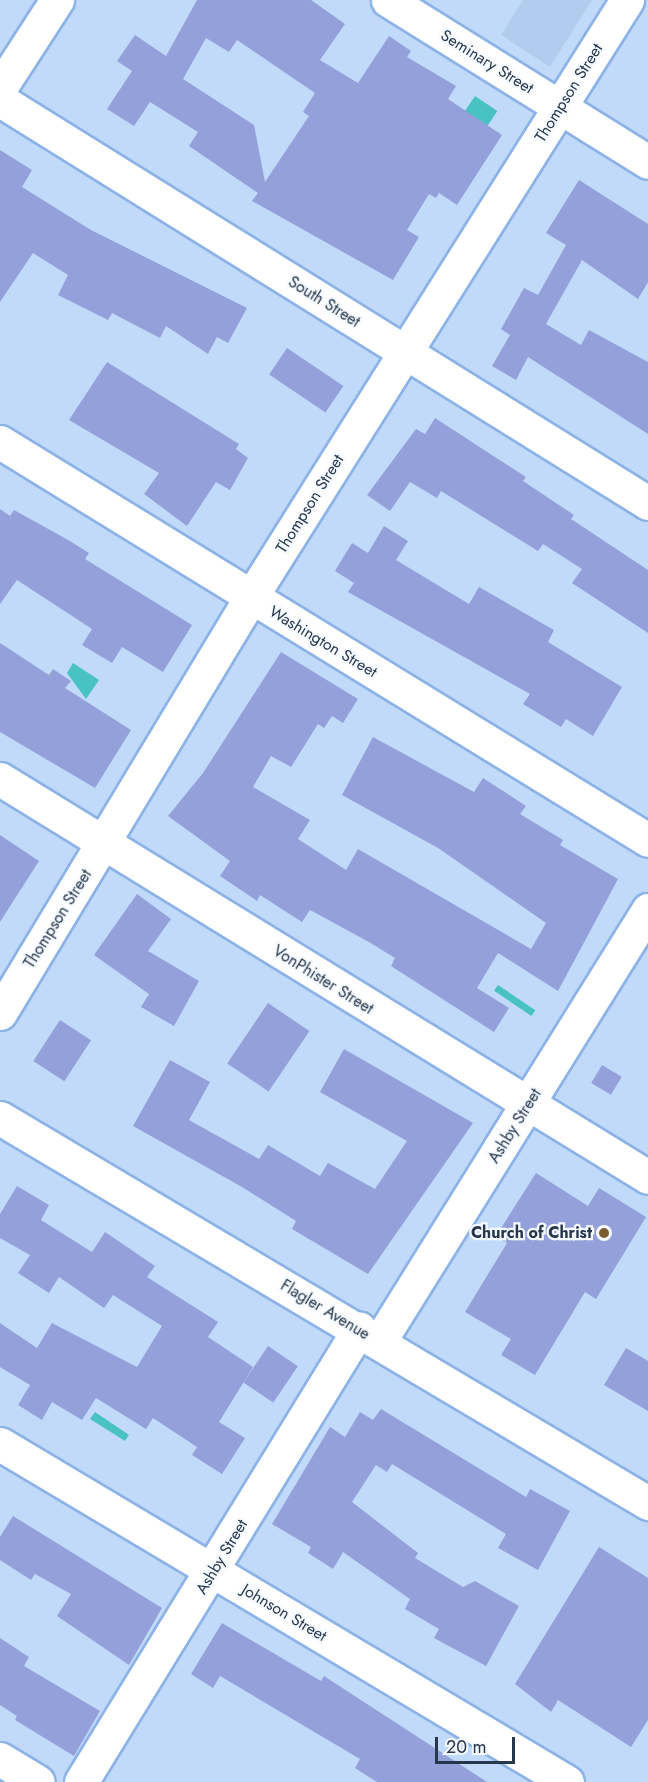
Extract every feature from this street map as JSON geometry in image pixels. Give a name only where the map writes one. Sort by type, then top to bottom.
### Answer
[{"type":"street","points":[[0,88],[57,0]]},
{"type":"street","name":"Seminary Street","points":[[388,0],[648,162]]},
{"type":"street","name":"Thompson Street","points":[[0,1013],[251,597],[627,0]]},
{"type":"street","name":"South Street","points":[[0,100],[648,503]]},
{"type":"street","name":"Washington Street","points":[[0,442],[648,840]]},
{"type":"street","name":"VonPhister Street","points":[[0,779],[528,1106],[648,1177]]},
{"type":"street","name":"Ashby Street","points":[[81,1782],[213,1571],[369,1336],[528,1106],[648,910]]},
{"type":"street","name":"Flagler Avenue","points":[[0,1118],[648,1503]]},
{"type":"street","name":"Johnson Street","points":[[0,1444],[567,1782]]},
{"type":"street","points":[[0,1759],[38,1782]]},
{"type":"shaded area","points":[[523,0],[592,0],[550,67],[501,35]]},
{"type":"shaded area","points":[[475,96],[497,111],[487,126],[465,111]]},
{"type":"shaded area","points":[[73,663],[99,680],[86,699],[67,673]]},
{"type":"shaded area","points":[[498,985],[535,1010],[531,1016],[494,991]]},
{"type":"shaded area","points":[[95,1412],[129,1435],[125,1441],[90,1419]]},
{"type":"building","points":[[197,0],[311,0],[345,24],[320,60],[358,83],[389,36],[411,51],[407,57],[456,86],[448,99],[502,135],[457,205],[439,193],[436,198],[429,194],[407,230],[419,237],[393,280],[252,201],[258,193],[189,146],[198,132],[150,102],[134,126],[107,109],[132,71],[117,61],[135,35],[166,56]],"holes":[[[206,38],[229,52],[237,40],[315,93],[303,112],[309,116],[265,182],[254,125],[183,79]]]},
{"type":"building","points":[[0,150],[32,170],[22,187],[91,230],[247,308],[228,343],[217,337],[208,354],[166,326],[160,338],[112,313],[108,320],[58,295],[68,275],[33,253],[0,302]]},
{"type":"building","points":[[579,180],[648,224],[648,282],[638,299],[582,260],[546,324],[581,345],[589,330],[648,362],[648,434],[528,357],[516,380],[492,366],[510,335],[501,329],[524,288],[538,295],[566,245],[546,233]]},
{"type":"building","points":[[287,348],[343,386],[325,413],[269,375]]},
{"type":"building","points":[[107,362],[239,444],[236,449],[248,458],[230,490],[216,482],[187,526],[144,494],[159,473],[69,420]]},
{"type":"building","points":[[435,418],[526,477],[523,481],[574,515],[571,519],[648,570],[648,633],[572,583],[582,569],[543,544],[538,551],[441,491],[437,498],[410,482],[390,511],[367,495],[416,429],[425,434]]},
{"type":"building","points":[[0,509],[10,516],[14,510],[70,541],[89,553],[85,559],[192,625],[163,672],[122,647],[112,663],[82,645],[92,629],[17,580],[0,604]]},
{"type":"building","points":[[384,526],[408,541],[396,560],[469,604],[479,587],[554,630],[548,642],[622,687],[593,736],[566,719],[561,727],[523,704],[530,694],[348,592],[354,583],[335,571],[352,543],[368,553]]},
{"type":"building","points":[[0,643],[49,675],[53,669],[71,681],[65,688],[131,730],[95,788],[0,732]]},
{"type":"building","points":[[281,652],[358,699],[343,723],[332,716],[324,728],[318,724],[291,767],[271,756],[253,787],[310,820],[298,839],[346,870],[358,849],[531,949],[546,923],[438,848],[342,795],[373,737],[474,792],[483,778],[526,806],[520,814],[563,840],[560,845],[618,879],[558,991],[498,953],[477,988],[509,1008],[494,1032],[391,966],[395,958],[369,942],[310,910],[302,922],[260,895],[257,901],[220,876],[230,861],[168,816],[203,773]]},
{"type":"building","points":[[0,835],[39,861],[0,922]]},
{"type":"building","points":[[137,894],[171,919],[148,951],[199,981],[174,1026],[141,1007],[149,994],[94,955]]},
{"type":"building","points":[[268,1003],[309,1031],[269,1091],[227,1064]]},
{"type":"building","points":[[60,1020],[91,1040],[64,1081],[33,1061]]},
{"type":"building","points":[[344,1049],[473,1123],[368,1274],[292,1229],[296,1221],[242,1187],[133,1126],[170,1060],[210,1082],[189,1120],[259,1159],[268,1145],[320,1176],[328,1163],[375,1189],[407,1141],[320,1092]]},
{"type":"building","points":[[602,1065],[622,1077],[611,1095],[591,1083]]},
{"type":"building","points":[[536,1173],[588,1206],[599,1188],[646,1217],[596,1299],[585,1292],[535,1375],[501,1355],[511,1339],[465,1312],[507,1243],[496,1236]]},
{"type":"building","points":[[17,1186],[49,1205],[41,1220],[92,1252],[105,1232],[155,1266],[147,1277],[218,1322],[208,1337],[253,1367],[219,1422],[245,1438],[222,1474],[192,1455],[197,1447],[153,1418],[146,1429],[96,1398],[82,1420],[52,1402],[42,1420],[18,1405],[30,1385],[0,1367],[0,1323],[37,1348],[52,1323],[137,1367],[162,1326],[113,1295],[104,1308],[59,1277],[49,1293],[18,1273],[30,1255],[0,1238],[0,1214]]},
{"type":"building","points":[[268,1346],[298,1366],[273,1403],[243,1382]]},
{"type":"building","points":[[626,1348],[648,1361],[648,1411],[604,1385]]},
{"type":"building","points":[[381,1409],[526,1497],[530,1489],[570,1511],[538,1570],[498,1548],[506,1534],[392,1464],[387,1472],[376,1465],[352,1502],[418,1553],[415,1558],[463,1587],[475,1581],[519,1606],[486,1666],[434,1638],[439,1629],[405,1609],[410,1599],[343,1552],[333,1569],[308,1553],[311,1547],[272,1524],[330,1427],[345,1437],[360,1412],[373,1420]]},
{"type":"building","points":[[13,1516],[162,1608],[129,1665],[57,1616],[71,1594],[35,1574],[31,1580],[0,1560],[0,1537]]},
{"type":"building","points":[[599,1547],[648,1578],[648,1720],[631,1747],[558,1700],[551,1712],[515,1684]]},
{"type":"building","points":[[222,1623],[321,1681],[324,1676],[487,1782],[377,1782],[355,1768],[360,1759],[220,1676],[213,1688],[191,1674]]},
{"type":"building","points":[[0,1638],[29,1657],[24,1666],[100,1711],[74,1756],[15,1720],[17,1716],[0,1705]]},
{"type":"place","name":"Church of Christ","points":[[604,1233]]}]
